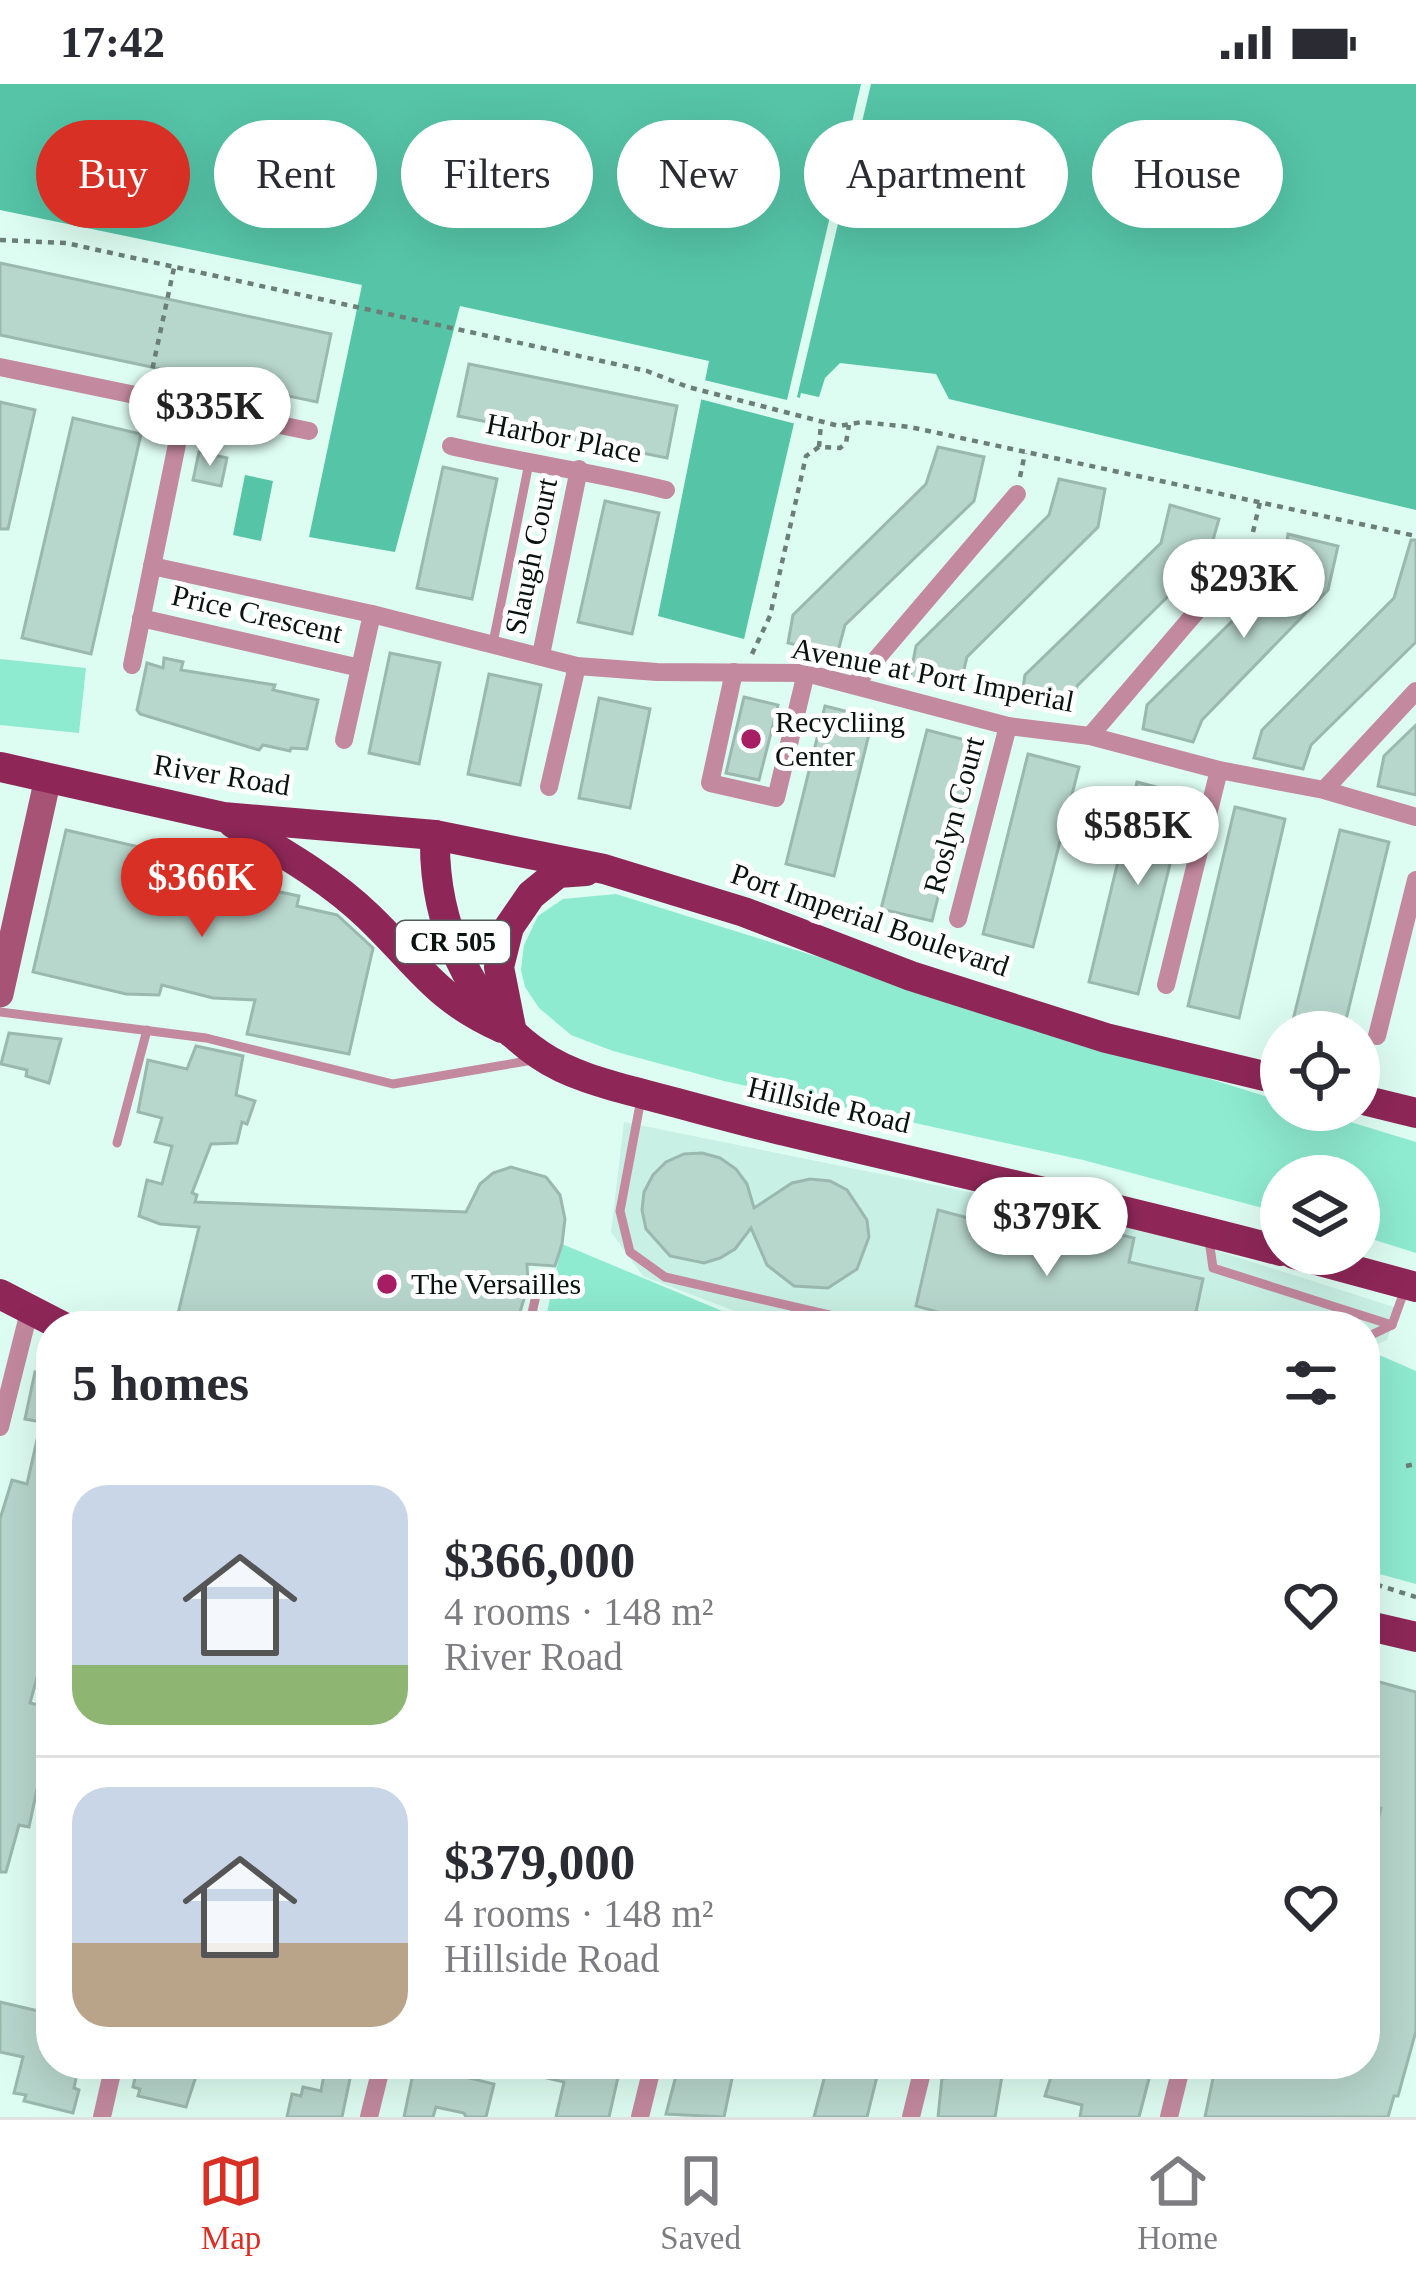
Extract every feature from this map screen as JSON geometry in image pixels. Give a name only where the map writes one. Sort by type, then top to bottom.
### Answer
[{"type":"main road","name":"River Road","points":[[0,767],[223,817],[435,835]]},
{"type":"main road","name":"CR 505","points":[[223,817],[299,862],[368,915],[434,987],[464,1011],[512,1033]]},
{"type":"main road","name":"CR 505","points":[[435,835],[434,863],[443,915],[456,952],[471,983],[512,1033]]},
{"type":"main road","name":"Port Imperial Boulevard","points":[[435,835],[604,869],[744,912],[911,976],[1063,1024],[1260,1075]]},
{"type":"main road","points":[[512,1033],[500,967],[509,927],[531,895],[558,873],[604,869]]},
{"type":"main road","name":"Hillside Road","points":[[512,1033],[544,1058],[608,1085],[1260,1245]]},
{"type":"main road","points":[[1380,1104],[1416,1113]]},
{"type":"main road","points":[[1373,1275],[1411,1285]]},
{"type":"main road","points":[[0,1294],[36,1311]]},
{"type":"main road","points":[[1380,1629],[1416,1637]]},
{"type":"street","points":[[0,367],[309,431]]},
{"type":"street","points":[[132,665],[185,405]]},
{"type":"street","name":"Harbor Place","points":[[451,446],[666,490]]},
{"type":"street","name":"Slaugh Court","points":[[541,655],[580,469]]},
{"type":"street","points":[[854,684],[1017,494]]},
{"type":"street","points":[[1090,736],[1250,549]]},
{"type":"street","name":"Avenue at Port Imperial","points":[[152,566],[372,614],[577,666],[806,673],[1008,726],[1090,736],[1220,770],[1324,790],[1416,817]]},
{"type":"street","name":"Price Crescent","points":[[344,740],[372,614]]},
{"type":"street","name":"Price Crescent","points":[[141,618],[360,668]]},
{"type":"street","points":[[549,787],[577,666]]},
{"type":"street","points":[[742,672],[710,783],[776,798],[806,673]]},
{"type":"street","points":[[1324,790],[1416,692]]},
{"type":"street","name":"Roslyn Court","points":[[958,919],[1008,726]]},
{"type":"street","points":[[1166,985],[1220,770]]},
{"type":"street","points":[[0,994],[47,778]]},
{"type":"street","points":[[1380,1024],[1416,880]]},
{"type":"street","points":[[0,1427],[30,1308]]},
{"type":"street","points":[[102,2117],[111,2079]]},
{"type":"street","points":[[369,2117],[378,2079]]},
{"type":"street","points":[[640,2117],[649,2079]]},
{"type":"street","points":[[911,2117],[920,2079]]},
{"type":"street","points":[[1169,2117],[1178,2079]]},
{"type":"lane","points":[[493,643],[529,463]]},
{"type":"lane","points":[[0,1012],[206,1038],[393,1084],[544,1058]]},
{"type":"lane","points":[[117,1143],[147,1030]]},
{"type":"lane","points":[[642,1094],[620,1211],[630,1252],[665,1277],[812,1311]]},
{"type":"lane","points":[[1208,1232],[1214,1268],[1348,1311]]},
{"type":"lane","points":[[533,1311],[539,1278]]},
{"type":"lane","points":[[1380,1331],[1392,1325],[1411,1285]]},
{"type":"lane","points":[[1380,1321],[1392,1325]]},
{"type":"path","points":[[0,240],[67,243],[647,371],[688,387],[839,426],[910,427],[1416,536]]},
{"type":"path","points":[[146,397],[174,268]]},
{"type":"path","points":[[819,447],[822,422]]},
{"type":"path","points":[[742,672],[770,616],[806,456],[819,447],[840,448],[849,436],[849,424]]},
{"type":"path","points":[[1250,549],[1260,502]]},
{"type":"path","points":[[1406,1466],[1416,1464]]},
{"type":"path","points":[[1380,1586],[1416,1597]]},
{"type":"shaded area","points":[[0,84],[1416,84],[1416,510],[949,399],[936,374],[840,363],[825,378],[819,397],[801,393],[744,639],[658,616],[709,361],[460,306],[395,552],[309,537],[362,285],[87,228],[190,228],[190,120],[36,120],[36,217],[0,210]]},
{"type":"shaded area","points":[[245,475],[273,481],[261,541],[233,535]]},
{"type":"shaded area","points":[[0,659],[86,668],[79,733],[0,725]]},
{"type":"shaded area","points":[[616,894],[1260,1094],[1260,1131],[1380,1131],[1416,1142],[1416,1253],[1380,1242],[1380,1155],[1260,1155],[1260,1207],[1083,1160],[724,1081],[571,1035],[539,1008],[525,987],[521,970],[524,945],[538,916],[563,899]]},
{"type":"shaded area","points":[[624,1122],[1143,1227],[1260,1264],[1260,1275],[1294,1275],[1397,1308],[1387,1340],[1380,1343],[1380,1311],[735,1311],[643,1276],[611,1232]]},
{"type":"shaded area","points":[[562,1244],[722,1311],[547,1311]]},
{"type":"shaded area","points":[[1380,1355],[1416,1371],[1416,1584],[1380,1574]]},
{"type":"pier","points":[[861,84],[871,84],[862,120],[853,120]]},
{"type":"pier","points":[[827,228],[837,228],[797,397],[806,400],[800,425],[696,398],[700,379],[787,400]]},
{"type":"building","points":[[0,263],[331,334],[317,402],[0,335]]},
{"type":"building","points":[[469,364],[677,406],[667,458],[458,416]]},
{"type":"building","points":[[0,402],[35,410],[8,529],[0,529]]},
{"type":"building","points":[[73,418],[141,434],[91,654],[22,638]]},
{"type":"building","points":[[938,447],[984,457],[974,501],[845,625],[837,655],[788,643],[793,615],[926,484]]},
{"type":"building","points":[[199,452],[227,458],[221,486],[193,480]]},
{"type":"building","points":[[443,467],[497,479],[472,599],[417,588]]},
{"type":"building","points":[[1059,479],[1105,489],[1098,527],[967,657],[960,685],[910,677],[916,646],[1049,515]]},
{"type":"building","points":[[605,501],[659,513],[632,634],[578,622]]},
{"type":"building","points":[[1170,505],[1219,519],[1208,557],[1077,686],[1070,714],[1021,700],[1025,675],[1161,543]]},
{"type":"building","points":[[1288,534],[1338,546],[1328,590],[1202,720],[1193,742],[1143,729],[1147,705],[1281,573]]},
{"type":"building","points":[[1411,540],[1416,540],[1416,642],[1311,745],[1303,769],[1254,758],[1262,730],[1394,598]]},
{"type":"building","points":[[390,653],[440,663],[419,764],[369,753]]},
{"type":"building","points":[[164,658],[183,662],[181,670],[275,685],[273,690],[318,700],[307,749],[263,745],[259,750],[140,714],[147,663],[163,668]]},
{"type":"building","points":[[489,674],[541,685],[520,785],[468,774]]},
{"type":"building","name":"Recycliing Center","points":[[744,697],[778,705],[759,780],[726,773]]},
{"type":"building","points":[[599,698],[650,709],[630,808],[579,798]]},
{"type":"building","points":[[825,706],[873,718],[834,876],[786,864]]},
{"type":"building","points":[[1416,725],[1416,795],[1378,786],[1384,756]]},
{"type":"building","points":[[927,730],[977,743],[932,921],[881,909]]},
{"type":"building","points":[[1028,754],[1079,767],[1033,947],[983,934]]},
{"type":"building","points":[[1137,782],[1187,795],[1138,994],[1089,982]]},
{"type":"building","points":[[1235,807],[1285,819],[1239,1018],[1188,1006]]},
{"type":"building","points":[[66,830],[259,875],[256,887],[299,896],[297,906],[337,915],[373,948],[349,1054],[247,1034],[255,1000],[213,998],[162,985],[159,995],[126,994],[33,972]]},
{"type":"building","points":[[1340,830],[1389,842],[1348,1011],[1295,1011]]},
{"type":"building","points":[[9,1033],[61,1039],[49,1083],[26,1076],[27,1070],[1,1064]]},
{"type":"building","points":[[196,1046],[243,1056],[236,1095],[255,1101],[247,1124],[242,1122],[237,1143],[211,1144],[192,1193],[197,1195],[195,1202],[466,1212],[480,1184],[511,1167],[546,1177],[560,1195],[565,1219],[555,1266],[527,1264],[528,1285],[520,1311],[179,1311],[199,1227],[160,1224],[139,1216],[147,1180],[162,1184],[172,1146],[155,1142],[162,1118],[138,1112],[148,1060],[187,1069]]},
{"type":"building","points":[[702,1153],[736,1169],[747,1184],[754,1208],[792,1183],[810,1179],[830,1181],[847,1190],[867,1220],[869,1237],[857,1269],[828,1288],[794,1286],[767,1265],[751,1228],[735,1249],[720,1258],[704,1263],[670,1256],[646,1229],[644,1192],[666,1162]]},
{"type":"building","points":[[938,1210],[1021,1232],[1023,1224],[1053,1232],[1056,1219],[1134,1238],[1129,1262],[1203,1279],[1196,1311],[935,1311],[916,1306]]},
{"type":"building","points":[[35,1372],[36,1421],[25,1419]]},
{"type":"building","points":[[36,1444],[36,1681],[30,1703],[36,1704],[36,1794],[29,1827],[19,1825],[6,1872],[0,1872],[0,1519],[12,1480],[27,1484]]},
{"type":"building","points":[[1380,1682],[1416,1692],[1416,2031],[1388,2117],[1205,2117],[1213,2079],[1380,2079]]},
{"type":"building","points":[[0,2002],[36,2010],[36,2079],[76,2079],[74,2088],[79,2090],[73,2113],[24,2101],[26,2095],[14,2093],[23,2057],[0,2052]]},
{"type":"building","points":[[135,2079],[195,2079],[186,2107],[138,2096],[140,2089],[133,2087]]},
{"type":"building","points":[[323,2079],[350,2079],[342,2117],[287,2117],[292,2094],[301,2096],[303,2087],[321,2091]]},
{"type":"building","points":[[412,2079],[473,2079],[494,2084],[486,2117],[466,2117],[436,2107],[433,2117],[404,2117]]},
{"type":"building","points":[[551,2079],[618,2079],[609,2117],[556,2117],[564,2082]]},
{"type":"building","points":[[675,2079],[732,2079],[724,2117],[666,2114]]},
{"type":"building","points":[[824,2079],[876,2079],[867,2117],[814,2117]]},
{"type":"building","points":[[942,2079],[1001,2079],[995,2117],[938,2117]]},
{"type":"building","points":[[1050,2079],[1149,2079],[1139,2117],[1080,2117],[1082,2105],[1045,2096]]},
{"type":"place","name":"Recycliing Center","points":[[751,739]]},
{"type":"place","name":"The Versailles","points":[[387,1284]]}]
